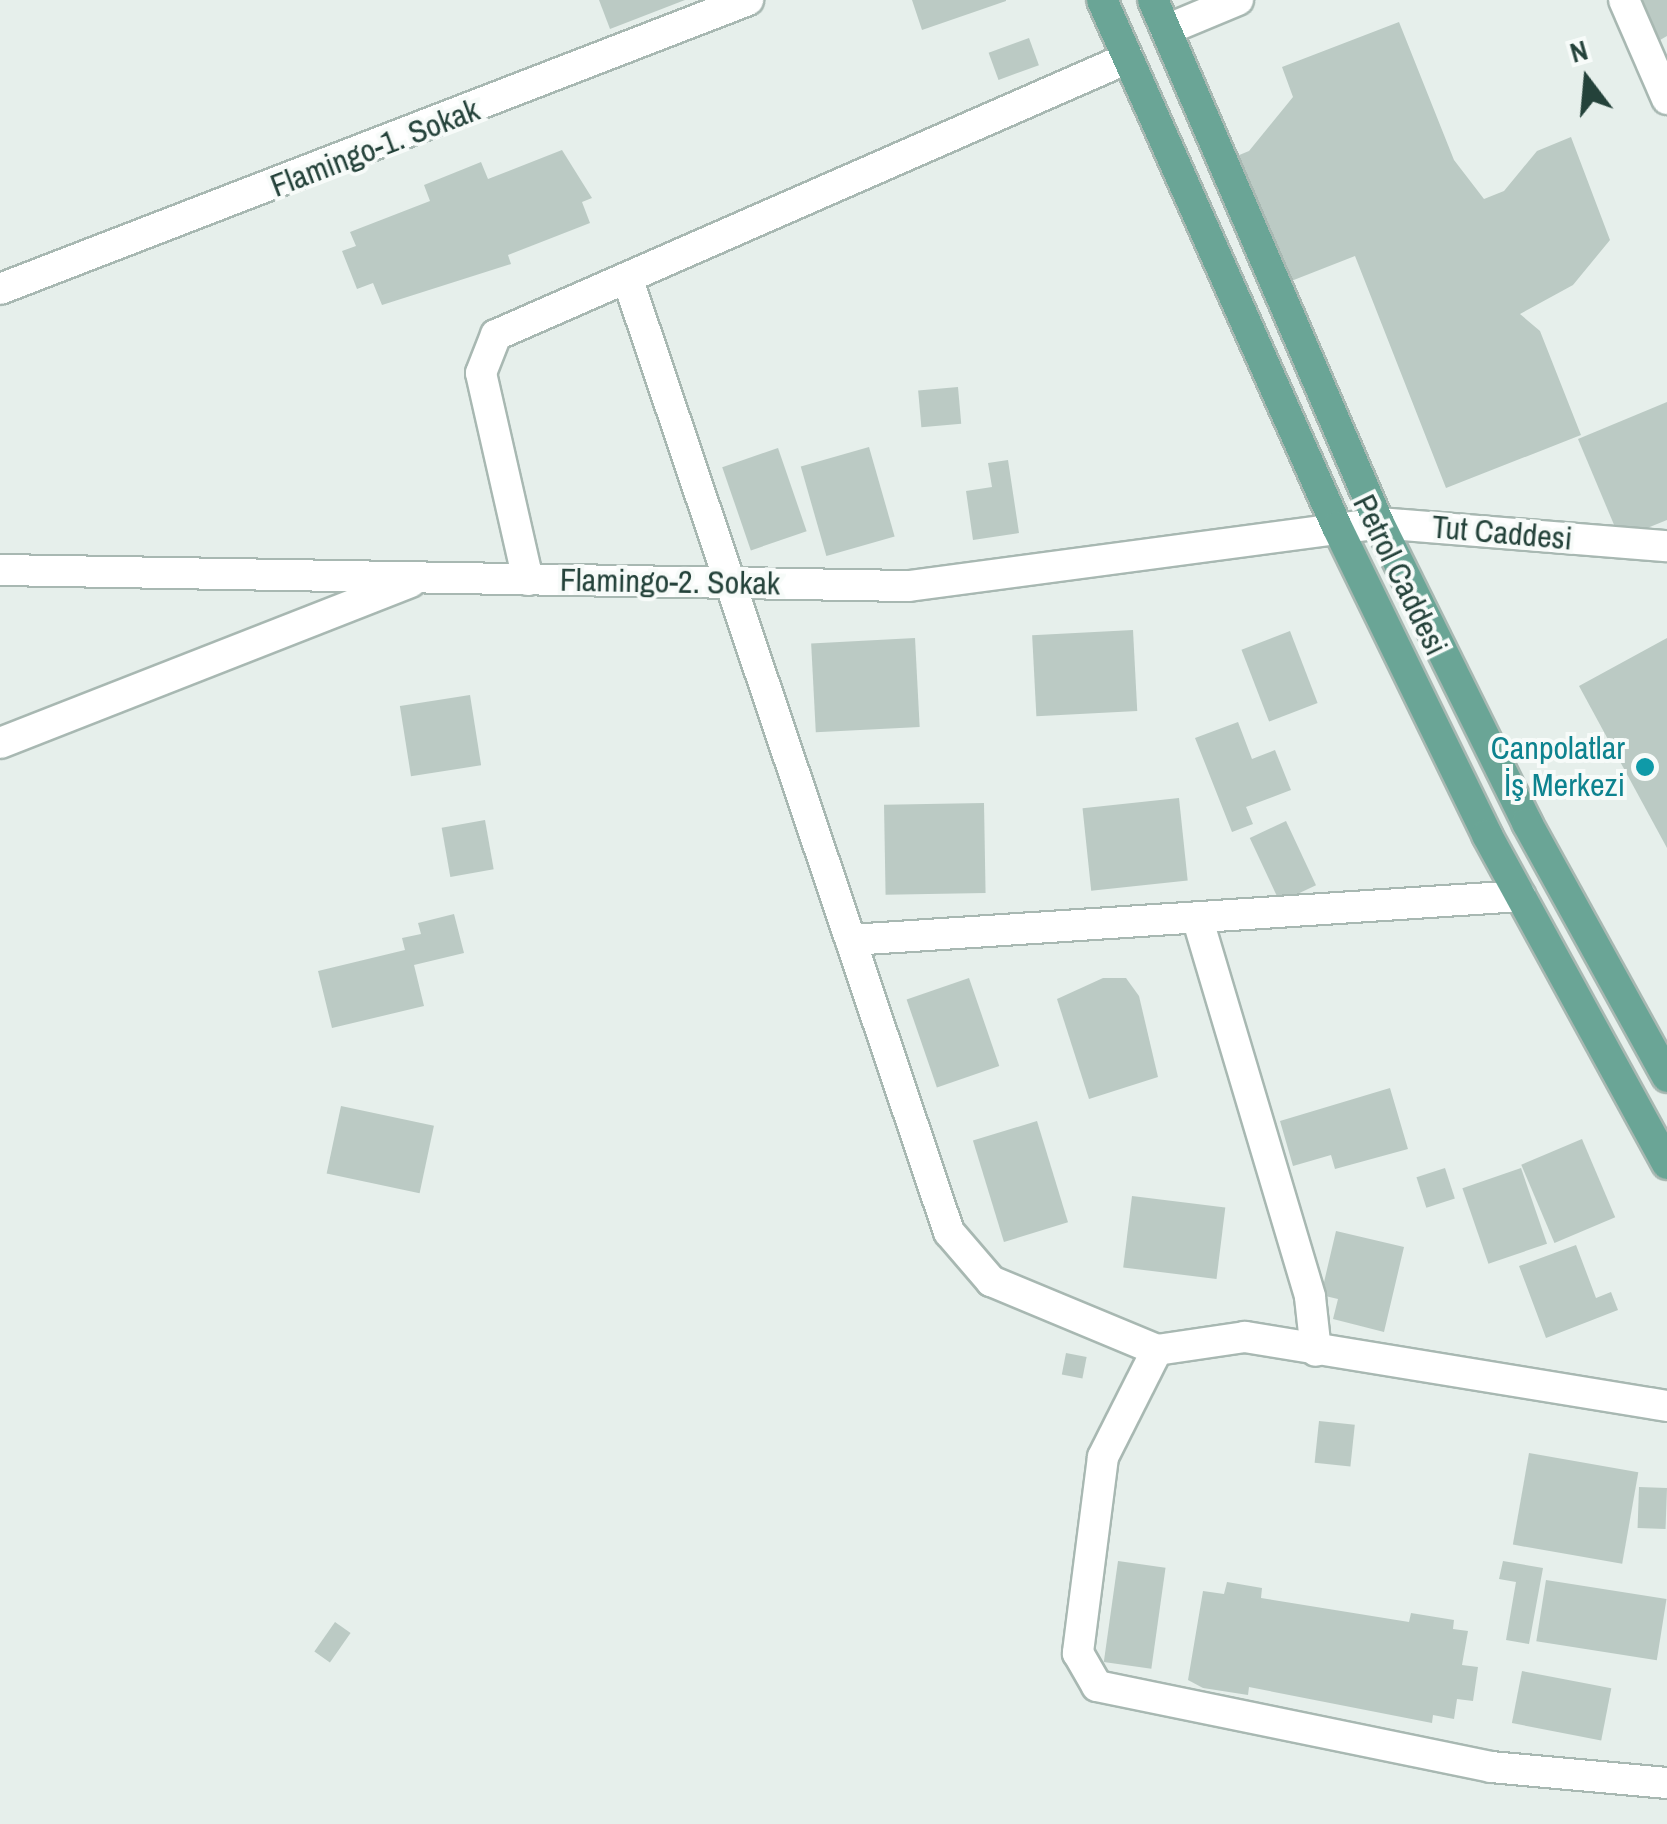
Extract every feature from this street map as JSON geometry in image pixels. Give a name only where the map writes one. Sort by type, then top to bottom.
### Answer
[{"type":"main road","name":"Petrol Caddesi","points":[[1102,0],[1337,527],[1520,896],[1660,1133],[1667,1164]]},
{"type":"main road","points":[[1154,0],[1380,523],[1527,823],[1667,1076]]},
{"type":"street","name":"Flamingo-1. Sokak","points":[[0,289],[748,0]]},
{"type":"street","points":[[1166,30],[1238,0]]},
{"type":"street","points":[[1624,0],[1667,99]]},
{"type":"street","points":[[528,580],[483,352],[505,329],[628,280],[1128,58]]},
{"type":"street","points":[[628,280],[961,1253],[1007,1289],[1157,1350],[1245,1336],[1316,1351],[1667,1406]]},
{"type":"street","name":"Tut Caddesi","points":[[1337,527],[1380,523],[1667,546]]},
{"type":"street","name":"Flamingo-2. Sokak","points":[[0,570],[432,574],[528,580],[909,586],[1337,527]]},
{"type":"street","points":[[0,743],[432,574]]},
{"type":"street","points":[[852,940],[1520,896]]},
{"type":"street","points":[[1196,917],[1310,1297],[1316,1351]]},
{"type":"street","points":[[1157,1350],[1104,1458],[1078,1653],[1097,1686],[1491,1767],[1667,1782]]},
{"type":"building","points":[[599,0],[685,0],[610,29]]},
{"type":"building","points":[[912,0],[1006,0],[1006,1],[922,30]]},
{"type":"building","points":[[1639,0],[1667,0],[1667,36],[1660,40]]},
{"type":"building","points":[[1399,22],[1454,160],[1484,199],[1504,191],[1537,151],[1571,137],[1610,240],[1573,285],[1520,314],[1540,331],[1581,435],[1446,488],[1355,256],[1281,285],[1232,158],[1249,151],[1293,97],[1282,67]]},
{"type":"building","points":[[1029,38],[1039,65],[999,80],[989,53]]},
{"type":"building","points":[[562,150],[592,198],[582,202],[590,223],[508,255],[511,264],[382,305],[373,283],[357,289],[342,251],[356,246],[350,232],[430,201],[424,185],[481,162],[488,179]]},
{"type":"building","points":[[958,387],[961,424],[921,427],[918,390]]},
{"type":"building","points":[[1667,402],[1667,520],[1620,539],[1578,439]]},
{"type":"building","points":[[869,447],[895,536],[826,556],[801,467]]},
{"type":"building","points":[[778,448],[807,531],[751,550],[722,467]]},
{"type":"building","points":[[1008,460],[1019,533],[973,540],[966,491],[992,487],[988,463]]},
{"type":"building","points":[[1133,630],[1137,711],[1036,716],[1032,635]]},
{"type":"building","points":[[1290,631],[1318,703],[1269,722],[1241,650]]},
{"type":"building","points":[[915,638],[920,727],[816,732],[811,643]]},
{"type":"building","name":"Canpolatlar İş Merkezi","points":[[1667,638],[1667,848],[1579,686]]},
{"type":"building","points":[[470,695],[481,765],[411,776],[400,706]]},
{"type":"building","points":[[1238,722],[1252,759],[1275,750],[1291,790],[1246,807],[1253,824],[1232,832],[1195,738]]},
{"type":"building","points":[[1179,798],[1188,881],[1091,891],[1083,808]]},
{"type":"building","points":[[984,803],[986,893],[886,895],[884,805]]},
{"type":"building","points":[[485,820],[494,869],[450,877],[442,828]]},
{"type":"building","points":[[1286,821],[1316,885],[1280,902],[1250,838]]},
{"type":"building","points":[[454,914],[464,953],[414,965],[424,1006],[332,1028],[318,971],[405,950],[402,938],[421,934],[418,923]]},
{"type":"building","points":[[969,978],[999,1066],[937,1087],[907,999]]},
{"type":"building","points":[[1103,978],[1126,978],[1139,996],[1158,1077],[1089,1099],[1057,999]]},
{"type":"building","points":[[1390,1088],[1408,1149],[1335,1169],[1331,1155],[1293,1166],[1280,1121]]},
{"type":"building","points":[[341,1106],[434,1126],[420,1193],[327,1173]]},
{"type":"building","points":[[1037,1121],[1068,1222],[1004,1242],[973,1141]]},
{"type":"building","points":[[1582,1139],[1615,1217],[1554,1243],[1521,1165]]},
{"type":"building","points":[[1445,1168],[1455,1198],[1426,1208],[1416,1177]]},
{"type":"building","points":[[1521,1168],[1547,1244],[1488,1264],[1462,1188]]},
{"type":"building","points":[[1132,1196],[1225,1207],[1217,1279],[1123,1267]]},
{"type":"building","points":[[1336,1231],[1404,1247],[1384,1332],[1333,1319],[1338,1299],[1321,1295]]},
{"type":"building","points":[[1576,1245],[1596,1298],[1611,1292],[1618,1310],[1546,1338],[1519,1266]]},
{"type":"building","points":[[1066,1353],[1087,1357],[1082,1379],[1062,1375]]},
{"type":"building","points":[[1319,1421],[1355,1425],[1350,1467],[1315,1463]]},
{"type":"building","points":[[1529,1453],[1638,1472],[1622,1564],[1513,1545]]},
{"type":"building","points":[[1639,1487],[1667,1488],[1666,1529],[1638,1528]]},
{"type":"building","points":[[1118,1561],[1166,1568],[1151,1669],[1104,1662]]},
{"type":"building","points":[[1503,1561],[1543,1568],[1529,1644],[1506,1640],[1516,1582],[1499,1579]]},
{"type":"building","points":[[1546,1580],[1666,1599],[1657,1660],[1536,1641]]},
{"type":"building","points":[[1227,1582],[1262,1588],[1261,1598],[1409,1622],[1411,1613],[1454,1620],[1453,1629],[1468,1631],[1462,1665],[1478,1667],[1473,1701],[1457,1699],[1454,1719],[1433,1715],[1432,1723],[1249,1687],[1248,1695],[1203,1688],[1188,1680],[1203,1591],[1224,1594]]},
{"type":"building","points":[[335,1622],[351,1633],[330,1662],[314,1651]]},
{"type":"building","points":[[1522,1671],[1611,1688],[1601,1740],[1512,1723]]},
{"type":"place","name":"Canpolatlar İş Merkezi","points":[[1645,767]]}]
